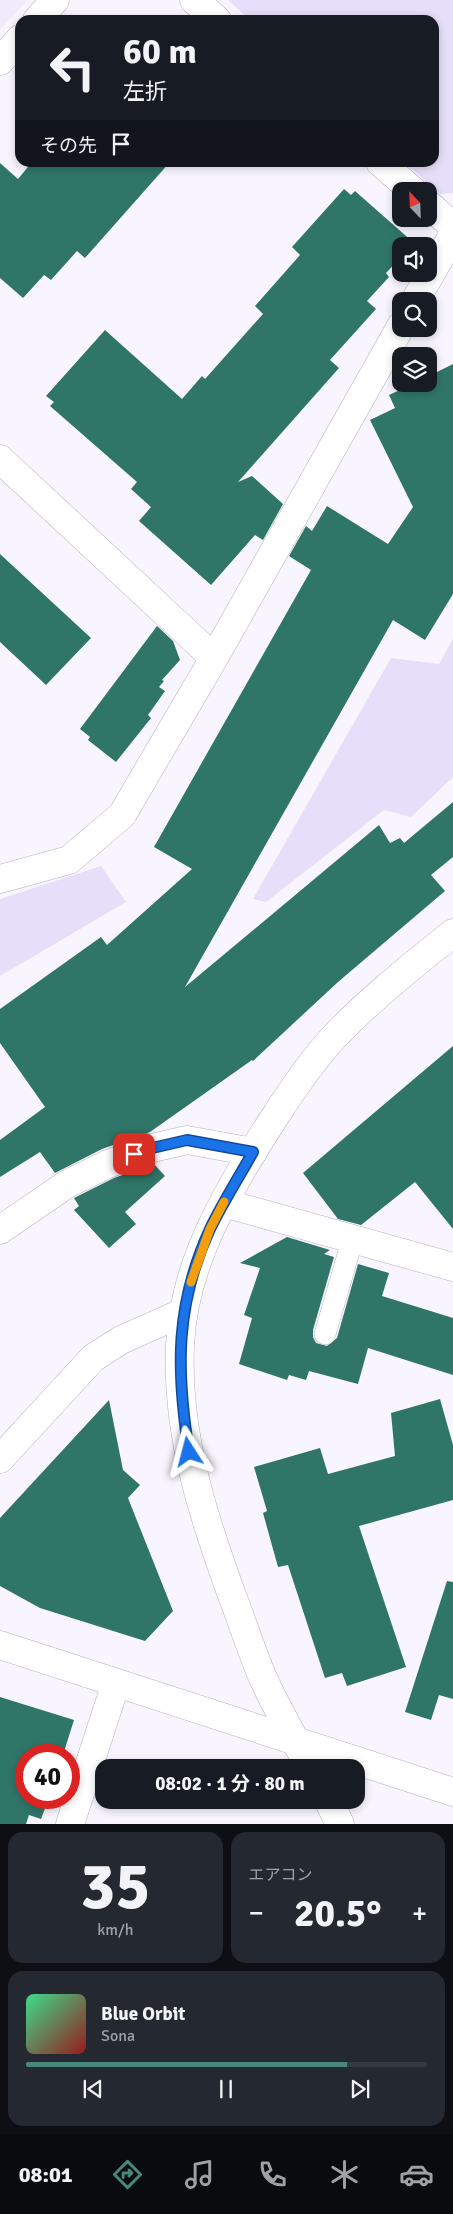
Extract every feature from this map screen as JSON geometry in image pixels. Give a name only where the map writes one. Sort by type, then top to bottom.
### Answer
[{"type":"street","points":[[42,15],[55,0]]},
{"type":"street","points":[[194,0],[211,15]]},
{"type":"street","points":[[0,61],[15,44]]},
{"type":"street","points":[[386,167],[403,182]]},
{"type":"street","points":[[438,213],[453,226]]},
{"type":"street","points":[[421,292],[453,235]]},
{"type":"street","points":[[0,880],[69,860],[122,815],[214,658],[395,337]]},
{"type":"street","points":[[0,459],[214,658]]},
{"type":"street","points":[[305,1759],[264,1678],[210,1536],[192,1468],[181,1401],[180,1345],[184,1312],[194,1270],[210,1229],[253,1152],[296,1084],[332,1039],[365,1007],[453,933]]},
{"type":"street","points":[[0,1230],[68,1184],[148,1149],[187,1140],[253,1152]]},
{"type":"street","points":[[224,1203],[453,1266]]},
{"type":"street","points":[[0,1459],[92,1358],[121,1340],[184,1312]]},
{"type":"street","points":[[0,1645],[453,1792]]},
{"type":"street","points":[[70,1824],[116,1683]]},
{"type":"street","points":[[332,1809],[340,1824]]},
{"type":"lane","points":[[325,1334],[353,1238]]},
{"type":"shaded area","points":[[0,0],[28,0],[0,30]]},
{"type":"shaded area","points":[[228,0],[453,0],[453,193],[440,194],[438,192],[438,182],[426,182],[410,167],[439,167],[439,15],[244,15]]},
{"type":"shaded area","points":[[453,639],[453,777],[411,817],[384,810],[266,902],[253,899],[391,658],[439,664]]},
{"type":"shaded area","points":[[101,866],[126,902],[0,976],[0,899]]},
{"type":"building","points":[[0,163],[18,179],[28,167],[166,167],[85,258],[77,251],[51,280],[44,275],[23,298],[0,278]]},
{"type":"building","points":[[344,189],[351,195],[355,191],[392,224],[392,228],[397,228],[407,237],[392,237],[392,267],[386,273],[389,277],[367,301],[376,309],[330,360],[339,368],[238,482],[252,476],[283,504],[263,540],[255,535],[211,585],[139,521],[151,507],[131,489],[137,482],[50,406],[54,402],[46,396],[105,330],[182,399],[202,376],[205,379],[263,314],[255,306],[300,255],[292,247]]},
{"type":"building","points":[[453,364],[453,594],[425,640],[393,620],[185,987],[379,825],[390,843],[400,838],[404,843],[453,802],[453,857],[431,875],[445,891],[338,982],[253,1061],[150,1132],[102,1149],[55,1173],[40,1152],[0,1177],[0,1140],[45,1107],[0,1043],[0,1009],[101,937],[107,945],[192,869],[154,847],[311,570],[289,556],[306,526],[312,531],[327,506],[388,544],[413,507],[370,420],[395,408],[389,395],[396,392],[437,392],[437,372]]},
{"type":"building","points":[[0,554],[91,638],[46,685],[0,642]]},
{"type":"building","points":[[157,626],[173,641],[180,660],[162,680],[164,681],[159,687],[165,691],[148,715],[151,718],[116,762],[88,740],[90,737],[80,729]]},
{"type":"building","points":[[453,1046],[453,1229],[415,1182],[361,1225],[338,1219],[303,1173]]},
{"type":"building","points":[[154,1164],[165,1176],[125,1212],[136,1224],[109,1248],[74,1210],[79,1206],[74,1198],[114,1178]]},
{"type":"building","points":[[287,1237],[330,1250],[324,1254],[334,1257],[313,1330],[313,1337],[316,1343],[327,1346],[337,1338],[358,1264],[389,1273],[382,1296],[453,1318],[453,1375],[368,1348],[358,1384],[309,1371],[306,1380],[289,1375],[287,1380],[239,1364],[252,1318],[244,1315],[260,1268],[240,1263]]},
{"type":"building","points":[[440,1399],[453,1445],[453,1500],[359,1526],[406,1667],[347,1686],[342,1673],[325,1678],[288,1565],[278,1567],[263,1513],[267,1511],[254,1467],[320,1448],[328,1474],[395,1456],[391,1413]]},
{"type":"building","points":[[109,1400],[123,1470],[140,1485],[128,1498],[173,1611],[145,1641],[40,1608],[0,1586],[0,1518]]},
{"type":"building","points":[[447,1581],[453,1582],[453,1699],[439,1695],[431,1720],[405,1712]]},
{"type":"building","points":[[0,1697],[74,1720],[66,1744],[15,1744],[15,1809],[45,1809],[41,1819],[29,1815],[26,1824],[0,1824]]},
{"type":"slow traffic","points":[[191,1282],[210,1229],[224,1202]]},
{"type":"route","points":[[134,1154],[187,1140],[253,1152],[210,1229],[194,1270],[184,1312],[180,1345],[181,1401],[189,1452]]}]
